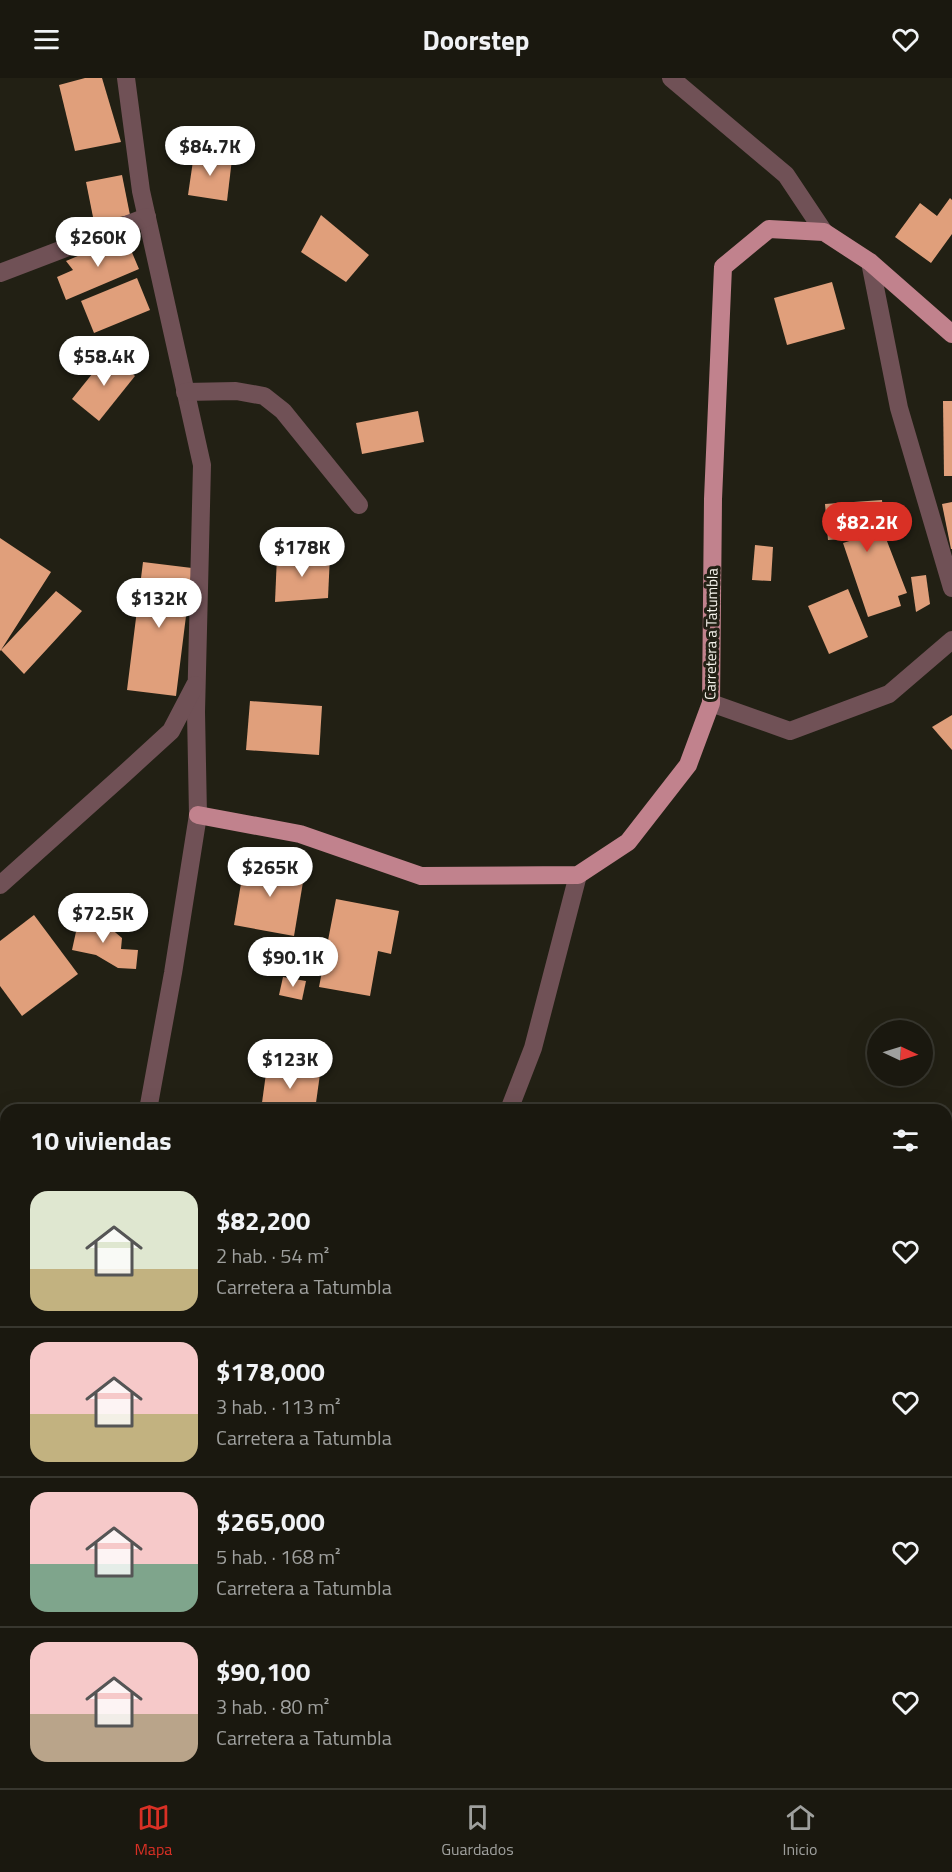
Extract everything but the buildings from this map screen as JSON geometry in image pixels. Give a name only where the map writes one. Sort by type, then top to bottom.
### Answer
[{"type":"main road","name":"Carretera a Tatumbla","points":[[578,875],[628,842],[688,765],[711,703],[713,499],[723,267],[769,230],[824,232]]},
{"type":"main road","points":[[824,232],[870,262],[952,334]]},
{"type":"main road","points":[[198,815],[300,834],[420,876],[578,875]]},
{"type":"street","points":[[126,78],[141,191],[202,465],[197,681],[198,815],[149,1104]]},
{"type":"street","points":[[671,78],[786,175],[824,232]]},
{"type":"street","points":[[0,273],[147,218]]},
{"type":"street","points":[[870,262],[899,408],[952,588]]},
{"type":"street","points":[[185,392],[236,391],[264,396],[284,411],[358,506]]},
{"type":"street","points":[[711,703],[789,731],[889,694],[952,640]]},
{"type":"street","points":[[0,885],[171,730],[197,681]]},
{"type":"street","points":[[511,1104],[533,1048],[578,875]]}]
